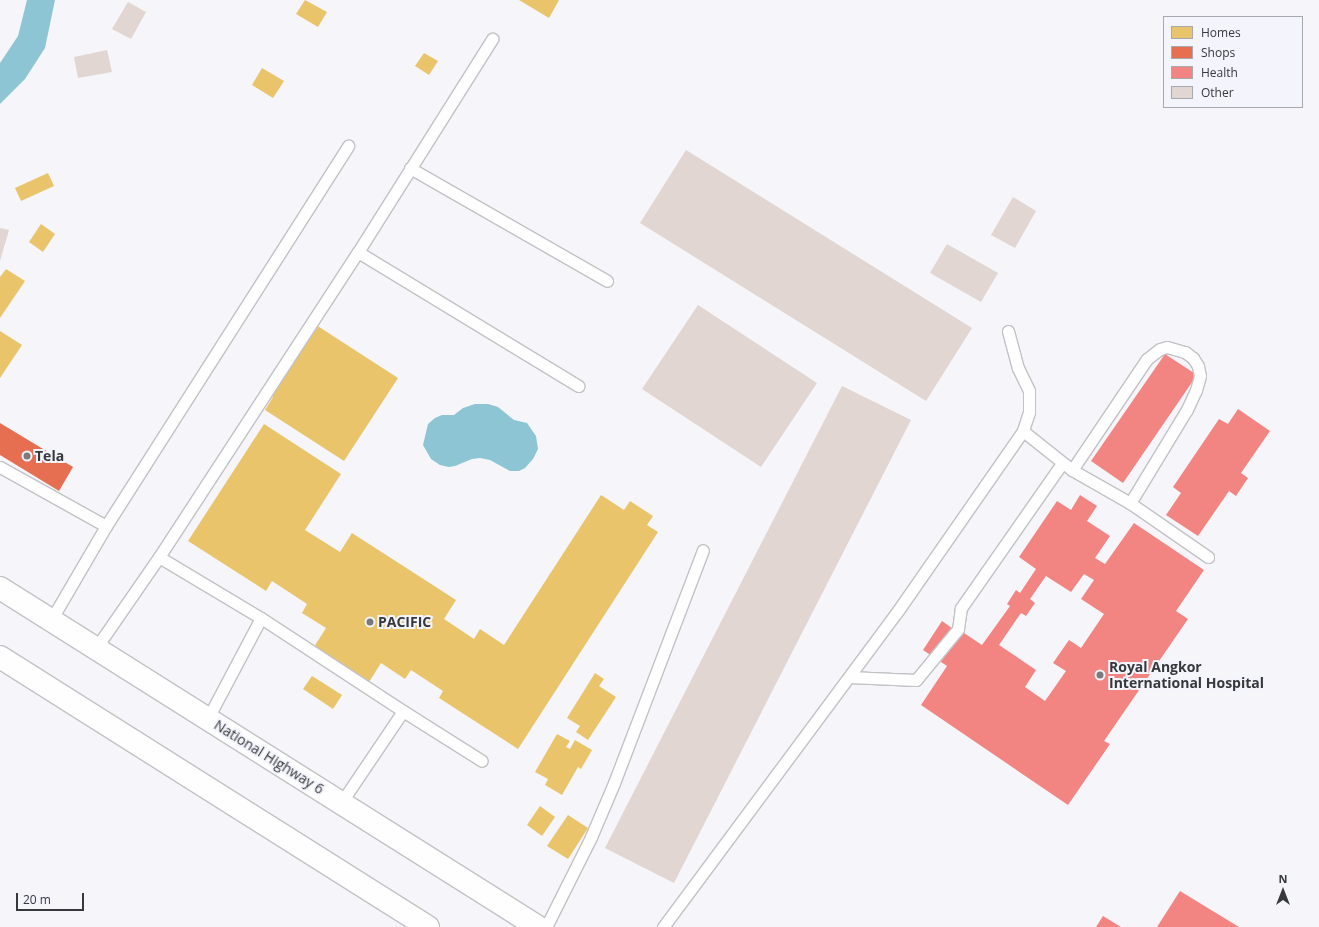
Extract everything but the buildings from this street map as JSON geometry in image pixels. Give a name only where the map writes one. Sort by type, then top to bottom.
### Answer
[{"type":"highway","name":"National Highway 6","points":[[0,588],[538,927]]},
{"type":"highway","points":[[0,657],[428,927]]},
{"type":"lane","points":[[96,648],[158,557],[358,252],[492,39]]},
{"type":"lane","points":[[51,620],[106,526],[348,146]]},
{"type":"lane","points":[[410,168],[607,281]]},
{"type":"lane","points":[[358,252],[578,386]]},
{"type":"lane","points":[[663,927],[897,612],[1023,431],[1028,412],[1029,391],[1018,368],[1008,331]]},
{"type":"lane","points":[[1072,470],[1147,359],[1160,349],[1167,347],[1185,352],[1193,358],[1198,366],[1200,376],[1196,390],[1186,411],[1130,504]]},
{"type":"lane","points":[[1023,431],[1072,470],[1130,504],[1208,557]]},
{"type":"lane","points":[[849,677],[916,680],[958,629],[961,608],[1062,463]]},
{"type":"lane","points":[[0,467],[106,526]]},
{"type":"lane","points":[[546,927],[591,837],[614,783],[703,550]]},
{"type":"lane","points":[[158,557],[261,618],[482,761]]},
{"type":"lane","points":[[208,718],[261,618]]},
{"type":"lane","points":[[341,803],[403,711]]},
{"type":"water","points":[[27,0],[55,0],[45,48],[25,79],[0,104],[0,63],[18,36]]},
{"type":"water","points":[[475,404],[488,404],[498,407],[514,420],[527,423],[536,436],[538,449],[533,459],[525,468],[519,471],[510,471],[490,460],[480,458],[472,459],[449,467],[440,465],[431,459],[423,445],[428,424],[435,418],[442,415],[454,415],[463,408]]},
{"type":"place","name":"Tela","points":[[27,456]]},
{"type":"place","name":"PACIFIC","points":[[370,622]]},
{"type":"place","name":"Royal Angkor International Hospital","points":[[1100,675]]}]
